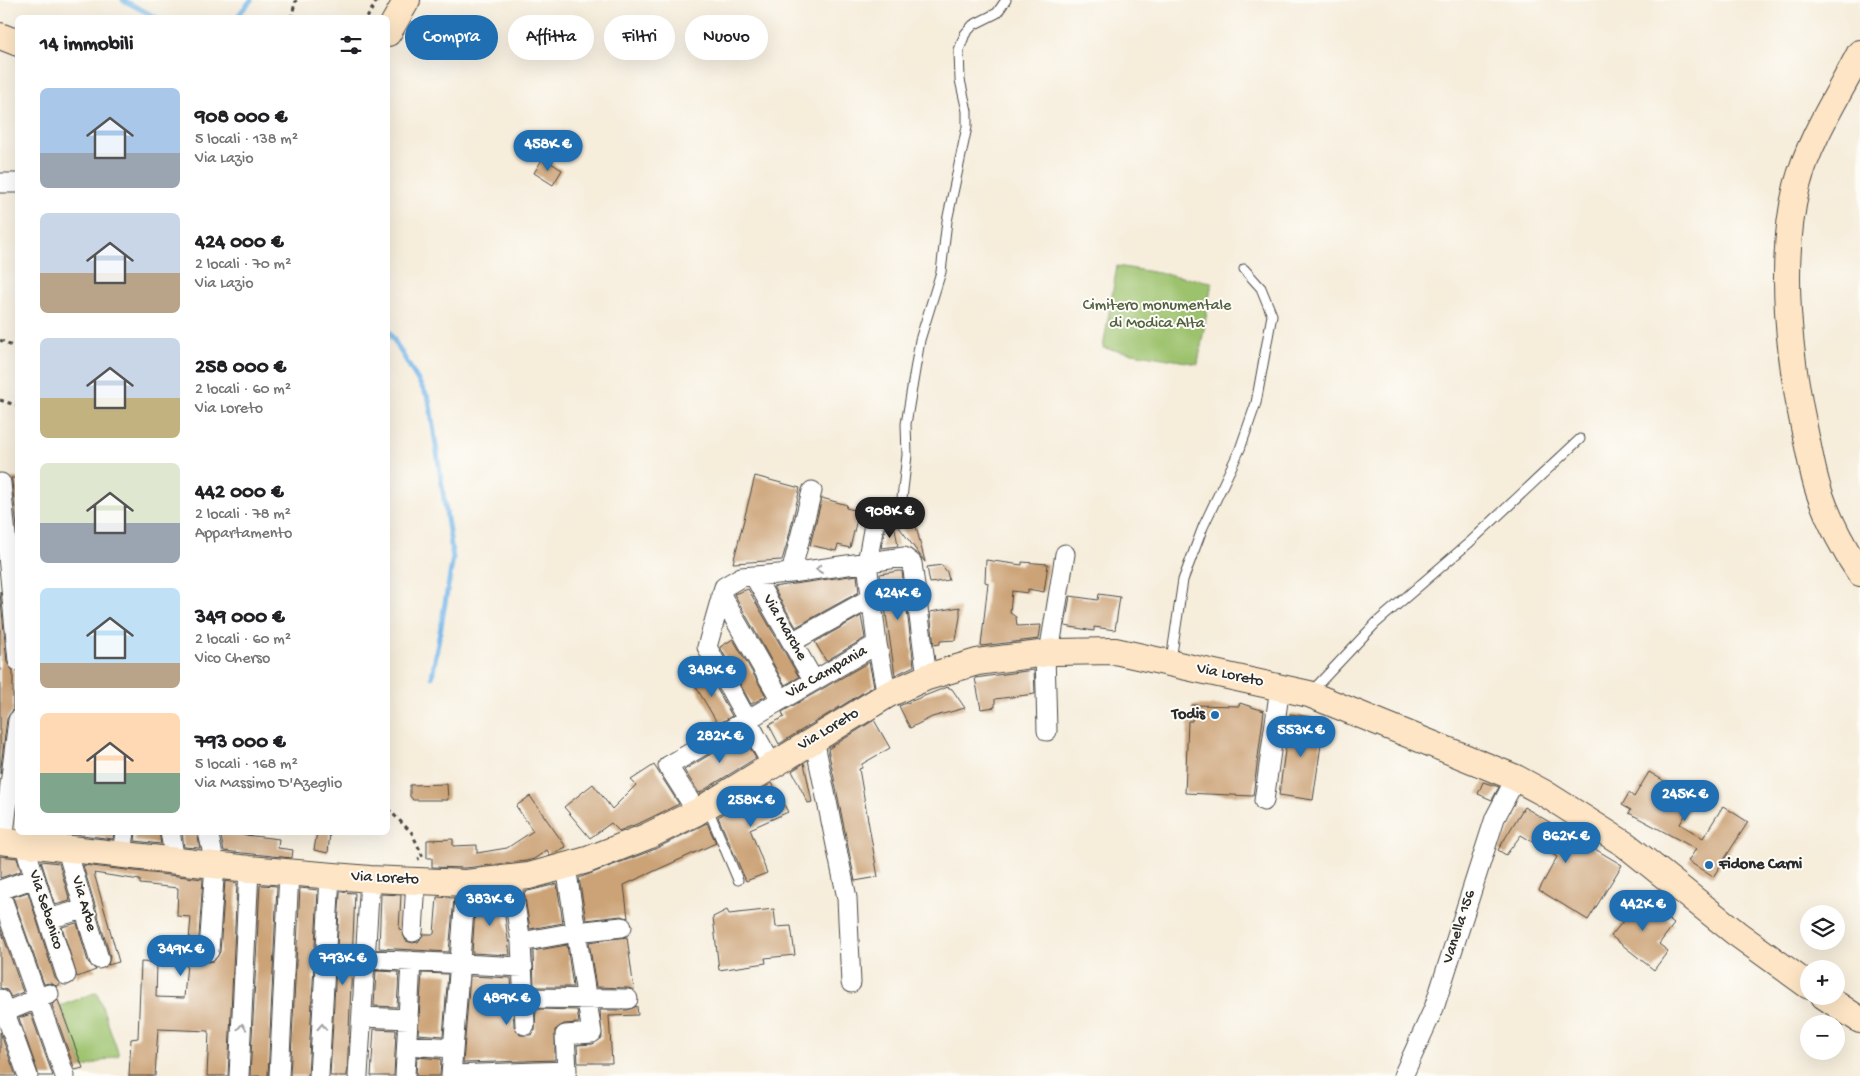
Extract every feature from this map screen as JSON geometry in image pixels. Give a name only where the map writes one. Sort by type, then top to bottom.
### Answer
[{"type":"street","points":[[390,29],[406,0]]},
{"type":"street","points":[[0,23],[15,36]]},
{"type":"street","points":[[0,36],[15,42]]},
{"type":"street","points":[[1860,53],[1809,151],[1797,185],[1789,228],[1788,271],[1789,330],[1796,387],[1811,463],[1827,514],[1860,573]]},
{"type":"street","points":[[0,183],[15,183]]},
{"type":"street","points":[[1,483],[15,630]]},
{"type":"street","points":[[791,573],[812,490]]},
{"type":"street","points":[[887,694],[877,644],[867,563],[875,520],[907,515]]},
{"type":"street","points":[[1048,731],[1047,653],[1065,554]]},
{"type":"street","points":[[772,765],[707,647],[724,587],[741,577],[791,573],[904,557],[912,563],[927,677]]},
{"type":"street","name":"Via Marche","points":[[754,576],[814,681]]},
{"type":"street","points":[[721,594],[781,700]]},
{"type":"street","points":[[792,642],[870,598]]},
{"type":"street","name":"Via Campania","points":[[702,809],[668,766],[877,644]]},
{"type":"street","name":"Via Loreto","points":[[9,842],[123,843],[175,860],[370,880],[416,871],[466,883],[511,879],[566,867],[648,836],[702,809],[887,694],[927,677],[977,662],[1047,653],[1115,651],[1309,694],[1482,762],[1516,778],[1544,793],[1626,846],[1736,933],[1800,979]]},
{"type":"street","points":[[1264,801],[1280,687]]},
{"type":"street","points":[[814,739],[848,898],[851,983]]},
{"type":"street","points":[[9,842],[15,761]]},
{"type":"street","name":"Vanella 156","points":[[1402,1076],[1434,1008],[1495,818],[1516,778]]},
{"type":"street","points":[[171,835],[175,860]]},
{"type":"street","points":[[209,835],[215,864],[209,951]]},
{"type":"street","name":"Via Sebenico","points":[[9,842],[35,878],[66,975]]},
{"type":"street","name":"Via Arbe","points":[[56,843],[84,909],[98,959]]},
{"type":"street","points":[[466,883],[451,1075],[567,1071],[565,1035],[592,1033],[566,867]]},
{"type":"street","points":[[239,1076],[249,869]]},
{"type":"street","points":[[413,932],[416,871]]},
{"type":"street","points":[[279,1076],[289,873]]},
{"type":"street","points":[[319,1076],[330,876]]},
{"type":"street","points":[[35,878],[0,892],[43,996],[65,1076]]},
{"type":"street","points":[[511,879],[521,942],[525,1025]]},
{"type":"street","points":[[358,1076],[370,880]]},
{"type":"street","points":[[48,919],[84,909]]},
{"type":"street","points":[[521,942],[576,932],[622,927]]},
{"type":"street","points":[[365,959],[522,967]]},
{"type":"street","points":[[405,1076],[411,961]]},
{"type":"street","points":[[28,1076],[2,1009],[43,996]]},
{"type":"street","points":[[524,998],[628,999]]},
{"type":"street","points":[[1838,1005],[1860,1020]]},
{"type":"street","points":[[362,1017],[409,1018]]},
{"type":"street","points":[[407,1045],[452,1048]]},
{"type":"lane","points":[[875,520],[885,507],[901,507],[907,455],[906,424],[920,340],[941,272],[947,221],[967,128],[967,111],[960,80],[960,50],[965,34],[973,25],[998,13],[1006,0]]},
{"type":"lane","points":[[1170,663],[1183,580],[1203,527],[1240,449],[1256,403],[1272,314],[1261,288],[1244,269]]},
{"type":"lane","points":[[1309,694],[1376,623],[1470,542],[1580,439]]},
{"type":"lane","points":[[702,809],[738,880]]},
{"type":"path","points":[[292,15],[296,0]]},
{"type":"path","points":[[369,15],[377,0]]},
{"type":"path","points":[[0,340],[15,348]]},
{"type":"path","points":[[0,400],[15,405]]},
{"type":"path","points":[[390,811],[412,833],[424,857],[416,871]]},
{"type":"green space","name":"Cimitero monumentale di Modica Alta","points":[[1117,266],[1212,282],[1198,364],[1103,348]]},
{"type":"green space","points":[[97,992],[119,1055],[83,1068],[60,1006]]},
{"type":"building","points":[[543,158],[562,170],[553,185],[534,173]]},
{"type":"building","points":[[755,476],[800,488],[788,540],[782,560],[733,563]]},
{"type":"building","points":[[11,478],[15,478],[15,510]]},
{"type":"building","points":[[822,498],[847,505],[846,508],[859,511],[850,548],[838,545],[836,551],[810,545]]},
{"type":"building","points":[[915,522],[925,562],[899,527]]},
{"type":"building","points":[[895,528],[898,546],[881,548],[885,529]]},
{"type":"building","points":[[986,560],[1022,565],[1022,562],[1048,564],[1044,592],[1028,589],[1028,593],[1012,591],[1010,613],[1016,617],[1017,626],[1041,625],[1039,639],[981,646],[988,583],[985,582]]},
{"type":"building","points":[[942,565],[947,572],[949,580],[930,583],[927,567]]},
{"type":"building","points":[[902,571],[914,666],[895,675],[880,574]]},
{"type":"building","points":[[857,575],[859,592],[796,627],[773,587]]},
{"type":"building","points":[[748,589],[799,677],[785,685],[734,594]]},
{"type":"building","points":[[0,591],[7,662],[13,671],[13,710],[7,719],[0,774]]},
{"type":"building","points":[[1099,594],[1120,597],[1115,630],[1094,627],[1094,631],[1065,626],[1070,596],[1098,600]]},
{"type":"building","points":[[960,607],[956,640],[940,641],[940,644],[934,645],[930,612]]},
{"type":"building","points":[[861,616],[865,638],[826,661],[815,642]]},
{"type":"building","points":[[733,639],[766,696],[751,704],[720,647]]},
{"type":"building","points":[[869,662],[874,686],[779,744],[769,725],[784,717],[782,712]]},
{"type":"building","points":[[1034,670],[1035,694],[995,699],[995,707],[981,709],[975,678]]},
{"type":"building","points":[[707,671],[732,716],[718,724],[696,687],[696,677]]},
{"type":"building","points":[[947,687],[952,689],[965,708],[932,717],[910,728],[899,706]]},
{"type":"building","points":[[1240,703],[1264,711],[1253,796],[1185,793],[1188,721],[1192,721],[1192,705],[1239,706]]},
{"type":"building","points":[[1290,714],[1312,717],[1311,722],[1324,724],[1313,800],[1279,795]]},
{"type":"building","points":[[874,720],[890,748],[862,764],[862,768],[859,769],[878,877],[855,881],[828,749]]},
{"type":"building","points":[[743,735],[756,758],[699,793],[684,770]]},
{"type":"building","points":[[804,763],[812,802],[808,803],[792,771]]},
{"type":"building","points":[[654,765],[679,804],[642,822],[619,831],[611,823],[590,838],[564,807],[593,784],[612,809],[636,785],[631,780]]},
{"type":"building","points":[[1649,772],[1695,799],[1680,824],[1703,838],[1723,806],[1748,822],[1713,877],[1688,861],[1696,849],[1629,813],[1631,810],[1622,805],[1629,793],[1634,797]]},
{"type":"building","points":[[1483,782],[1499,787],[1492,800],[1478,794]]},
{"type":"building","points":[[772,783],[788,812],[750,829],[767,873],[746,881],[718,817]]},
{"type":"building","points":[[447,784],[448,800],[413,800],[410,796],[410,785]]},
{"type":"building","points":[[530,796],[566,847],[550,855],[547,850],[534,859],[526,861],[465,868],[432,867],[432,858],[427,858],[427,840],[453,839],[453,846],[477,845],[477,853],[507,848],[533,831],[516,806]]},
{"type":"building","points":[[1524,807],[1622,865],[1588,920],[1539,890],[1557,857],[1521,835],[1506,855],[1498,850]]},
{"type":"building","points":[[707,823],[716,843],[624,885],[628,918],[621,916],[586,920],[579,878],[653,850]]},
{"type":"building","points":[[82,835],[114,835],[113,839]]},
{"type":"building","points":[[136,835],[160,835],[161,844],[135,841]]},
{"type":"building","points":[[182,835],[198,835],[200,848],[184,847]]},
{"type":"building","points":[[221,835],[245,835],[279,839],[278,848],[293,850],[292,858],[224,851]]},
{"type":"building","points":[[316,835],[330,835],[328,853],[314,850]]},
{"type":"building","points":[[0,856],[17,858],[21,871],[0,878]]},
{"type":"building","points":[[41,861],[59,863],[70,901],[55,905]]},
{"type":"building","points":[[83,865],[203,879],[198,950],[199,956],[208,962],[214,961],[220,952],[225,881],[237,883],[228,1076],[207,1076],[209,1031],[158,1029],[155,1076],[129,1076],[131,1039],[138,1038],[141,962],[157,963],[156,997],[184,998],[191,917],[177,916],[178,888],[140,884],[140,880],[94,873],[119,962],[108,965],[110,956]]},
{"type":"building","points":[[557,884],[563,923],[530,929],[524,892]]},
{"type":"building","points":[[260,885],[277,886],[268,1076],[250,1076]]},
{"type":"building","points":[[300,888],[318,890],[308,1076],[290,1076]]},
{"type":"building","points":[[28,892],[55,978],[60,984],[56,986],[51,983],[44,984],[13,897]]},
{"type":"building","points":[[340,892],[355,893],[347,1076],[330,1076]]},
{"type":"building","points":[[381,894],[401,895],[399,929],[402,930],[406,941],[413,943],[418,942],[424,934],[434,934],[437,897],[454,898],[449,952],[379,948]]},
{"type":"building","points":[[502,894],[510,955],[472,953],[476,897]]},
{"type":"building","points":[[1635,894],[1674,924],[1659,944],[1668,951],[1654,970],[1611,936],[1624,920],[1621,918],[1629,908],[1625,906]]},
{"type":"building","points":[[774,909],[776,927],[791,926],[795,955],[765,958],[766,963],[719,970],[713,917],[727,910],[729,914]]},
{"type":"building","points":[[77,923],[88,962],[96,970],[77,977],[62,927]]},
{"type":"building","points":[[0,927],[23,992],[11,997],[7,990],[0,988]]},
{"type":"building","points":[[627,937],[634,990],[628,988],[596,987],[589,942]]},
{"type":"building","points":[[567,945],[573,987],[534,987],[533,951]]},
{"type":"building","points":[[376,971],[399,972],[397,1007],[374,1006]]},
{"type":"building","points":[[422,973],[448,974],[443,1036],[418,1034]]},
{"type":"building","points":[[470,976],[511,978],[514,1026],[520,1035],[531,1035],[535,1031],[536,1009],[577,1010],[579,1023],[564,1024],[555,1030],[555,1060],[463,1063]]},
{"type":"building","points":[[58,1000],[83,1068],[75,1070],[52,1005]]},
{"type":"building","points":[[637,1006],[638,1015],[609,1016],[612,1063],[578,1063],[577,1045],[593,1044],[602,1038],[600,1010],[628,1010]]},
{"type":"building","points":[[31,1014],[53,1076],[39,1076],[19,1018]]},
{"type":"building","points":[[374,1029],[396,1030],[394,1076],[371,1076]]},
{"type":"building","points":[[0,1032],[16,1076],[0,1076]]},
{"type":"building","points":[[417,1057],[441,1059],[440,1076],[416,1076]]},
{"type":"waterway","points":[[123,0],[151,15]]},
{"type":"waterway","points":[[238,15],[251,0]]},
{"type":"waterway","points":[[390,333],[429,399],[453,558],[432,677]]},
{"type":"place","name":"Todis","points":[[1215,715]]},
{"type":"place","name":"Fidone Carni","points":[[1709,865]]}]
